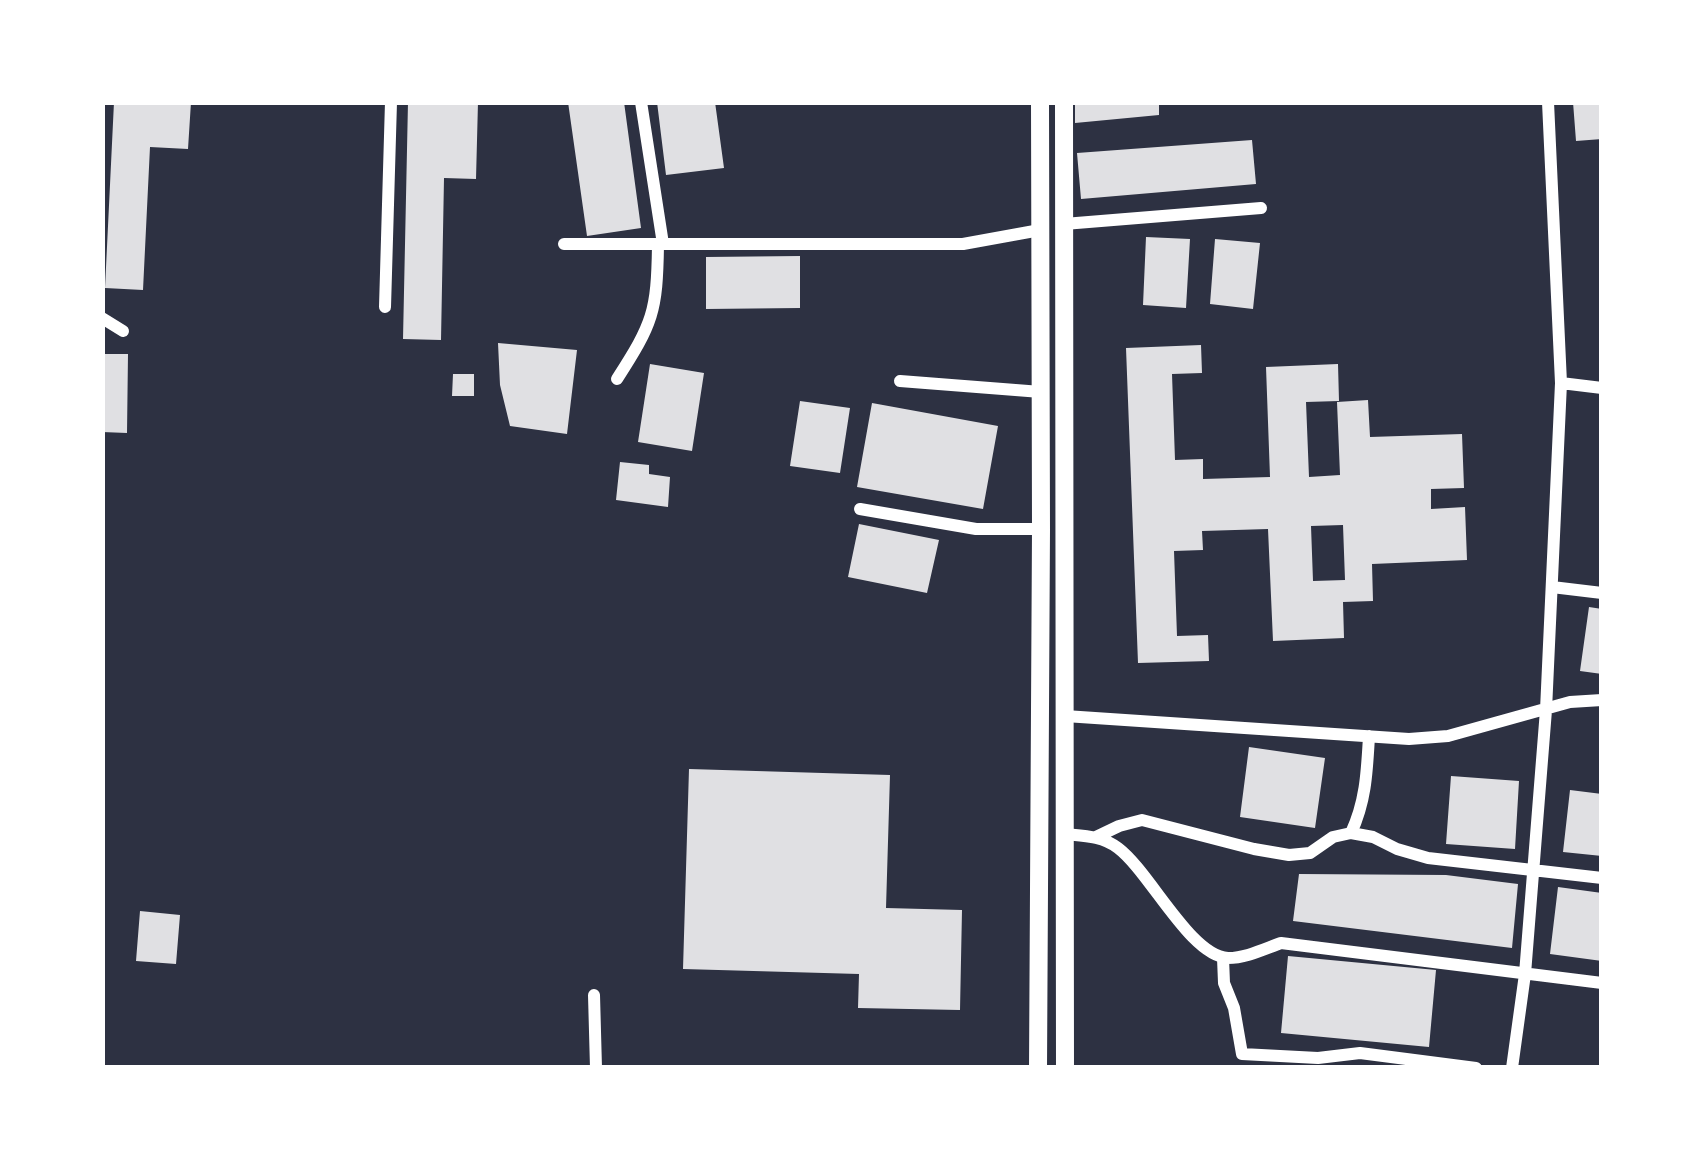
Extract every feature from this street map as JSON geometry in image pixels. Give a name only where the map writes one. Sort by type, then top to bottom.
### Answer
[{"type":"street","points":[[385,308],[392,102]]},
{"type":"street","points":[[617,379],[643,338],[657,293],[660,244],[641,102]]},
{"type":"street","points":[[1038,1068],[1040,102]]},
{"type":"street","points":[[1064,102],[1065,1068]]},
{"type":"street","points":[[1512,1068],[1526,974],[1546,710],[1561,383],[1549,102]]},
{"type":"street","points":[[1064,224],[1261,208]]},
{"type":"street","points":[[564,244],[962,244],[1040,230]]},
{"type":"street","points":[[102,317],[123,331]]},
{"type":"street","points":[[900,381],[1041,392]]},
{"type":"street","points":[[1561,383],[1602,388]]},
{"type":"street","points":[[860,508],[976,530],[1041,529]]},
{"type":"street","points":[[1552,586],[1602,593]]},
{"type":"street","points":[[1065,716],[1409,739],[1448,736],[1570,702],[1602,700]]},
{"type":"street","points":[[1351,832],[1367,785],[1369,736]]},
{"type":"street","points":[[1096,837],[1142,820],[1289,855],[1310,853],[1333,837],[1351,832],[1428,858],[1602,878]]},
{"type":"street","points":[[1065,834],[1096,837],[1116,846],[1143,872],[1190,934],[1207,951],[1223,958],[1247,956],[1281,943],[1602,983]]},
{"type":"street","points":[[1223,958],[1223,983],[1234,1008],[1242,1054],[1318,1058],[1360,1052],[1475,1068]]},
{"type":"street","points":[[594,995],[596,1068]]},
{"type":"building","points":[[114,102],[191,102],[188,149],[150,147],[143,290],[105,288]]},
{"type":"building","points":[[408,102],[478,102],[476,179],[444,178],[441,340],[403,339]]},
{"type":"building","points":[[568,102],[624,102],[641,228],[587,236]]},
{"type":"building","points":[[657,102],[715,102],[724,168],[666,175]]},
{"type":"building","points":[[1075,102],[1159,102],[1159,115],[1075,123]]},
{"type":"building","points":[[1573,102],[1599,102],[1602,139],[1576,141]]},
{"type":"building","points":[[1252,140],[1256,184],[1081,199],[1077,153]]},
{"type":"building","points":[[1146,237],[1190,239],[1186,308],[1143,305]]},
{"type":"building","points":[[1215,239],[1260,243],[1253,309],[1210,304]]},
{"type":"building","points":[[800,256],[800,308],[706,309],[706,257]]},
{"type":"building","points":[[498,343],[577,350],[567,434],[510,426],[500,385]]},
{"type":"building","points":[[1201,345],[1202,373],[1172,374],[1175,460],[1203,459],[1203,479],[1270,477],[1266,367],[1338,364],[1339,401],[1306,402],[1309,477],[1340,475],[1337,402],[1368,400],[1370,437],[1462,434],[1464,488],[1431,489],[1431,509],[1465,507],[1467,560],[1372,564],[1373,601],[1343,602],[1344,638],[1273,641],[1268,529],[1202,531],[1203,550],[1174,551],[1177,636],[1208,635],[1209,661],[1138,663],[1126,348]],"holes":[[[1343,525],[1345,580],[1313,581],[1311,526]]]},
{"type":"building","points":[[102,354],[128,354],[127,433],[102,432]]},
{"type":"building","points":[[650,364],[704,373],[692,451],[638,442]]},
{"type":"building","points":[[453,374],[474,374],[474,396],[452,396]]},
{"type":"building","points":[[800,401],[850,408],[840,473],[790,466]]},
{"type":"building","points":[[872,403],[998,426],[983,509],[857,487]]},
{"type":"building","points":[[620,462],[649,465],[649,474],[670,477],[668,507],[616,500]]},
{"type":"building","points":[[859,524],[939,540],[927,593],[848,577]]},
{"type":"building","points":[[1589,607],[1602,609],[1602,674],[1580,671]]},
{"type":"building","points":[[1249,747],[1325,758],[1315,828],[1240,817]]},
{"type":"building","points":[[689,769],[890,775],[886,908],[962,910],[960,1010],[858,1008],[859,974],[683,969]]},
{"type":"building","points":[[1451,776],[1519,781],[1515,849],[1446,844]]},
{"type":"building","points":[[1570,790],[1602,794],[1602,856],[1563,852]]},
{"type":"building","points":[[1299,874],[1446,875],[1518,884],[1512,948],[1293,921]]},
{"type":"building","points":[[1558,887],[1602,893],[1602,961],[1550,954]]},
{"type":"building","points":[[140,911],[180,915],[176,964],[136,961]]},
{"type":"building","points":[[1288,956],[1436,970],[1429,1047],[1281,1033]]}]
